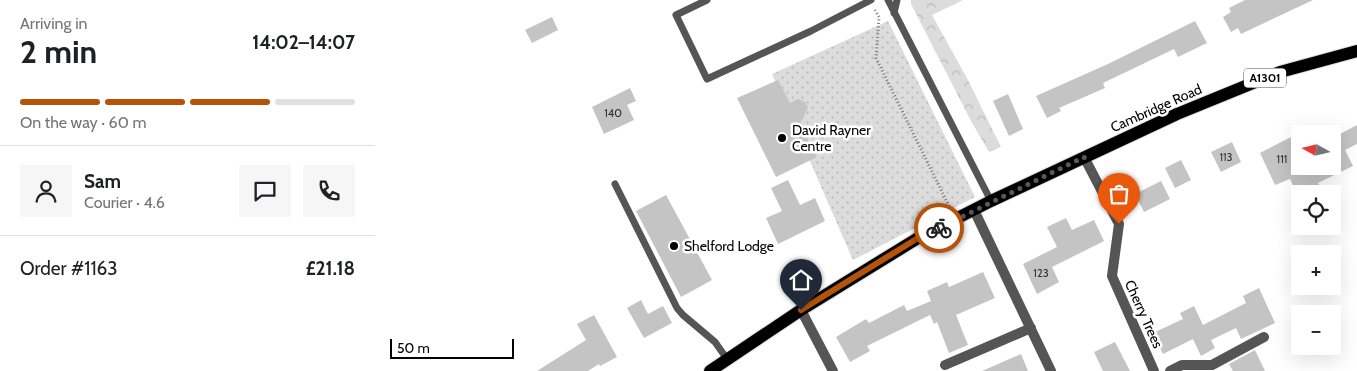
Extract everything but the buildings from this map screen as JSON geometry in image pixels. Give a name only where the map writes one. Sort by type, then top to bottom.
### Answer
[{"type":"main road","name":"Cambridge Road","points":[[710,371],[801,310],[918,238],[974,210],[1177,114],[1280,72],[1357,51]]},
{"type":"street","name":"Cherry Trees","points":[[1084,157],[1119,224],[1112,276],[1154,371]]},
{"type":"street","points":[[974,210],[1051,371]]},
{"type":"street","points":[[801,310],[833,371]]},
{"type":"street","points":[[945,365],[1031,328]]},
{"type":"street","points":[[1170,371],[1182,365],[1212,365],[1264,337]]},
{"type":"lane","points":[[707,0],[676,15],[707,79],[811,31],[871,0]]},
{"type":"lane","points":[[888,0],[991,202]]},
{"type":"lane","points":[[894,13],[897,0]]},
{"type":"lane","points":[[615,184],[677,308],[715,342],[727,359]]},
{"type":"path","points":[[871,0],[879,17],[876,58],[956,219]]},
{"type":"green space","points":[[911,0],[963,0],[932,15],[968,80],[1001,147],[989,152],[971,121],[911,4]]},
{"type":"green space","points":[[888,21],[975,197],[853,260],[772,74]]},
{"type":"way so far","points":[[939,228],[1084,157],[1119,224]]},
{"type":"place","name":"David Rayner Centre","points":[[782,138]]},
{"type":"place","name":"Shelford Lodge","points":[[674,246]]},
{"type":"route","points":[[801,310],[918,238],[939,228]]}]
